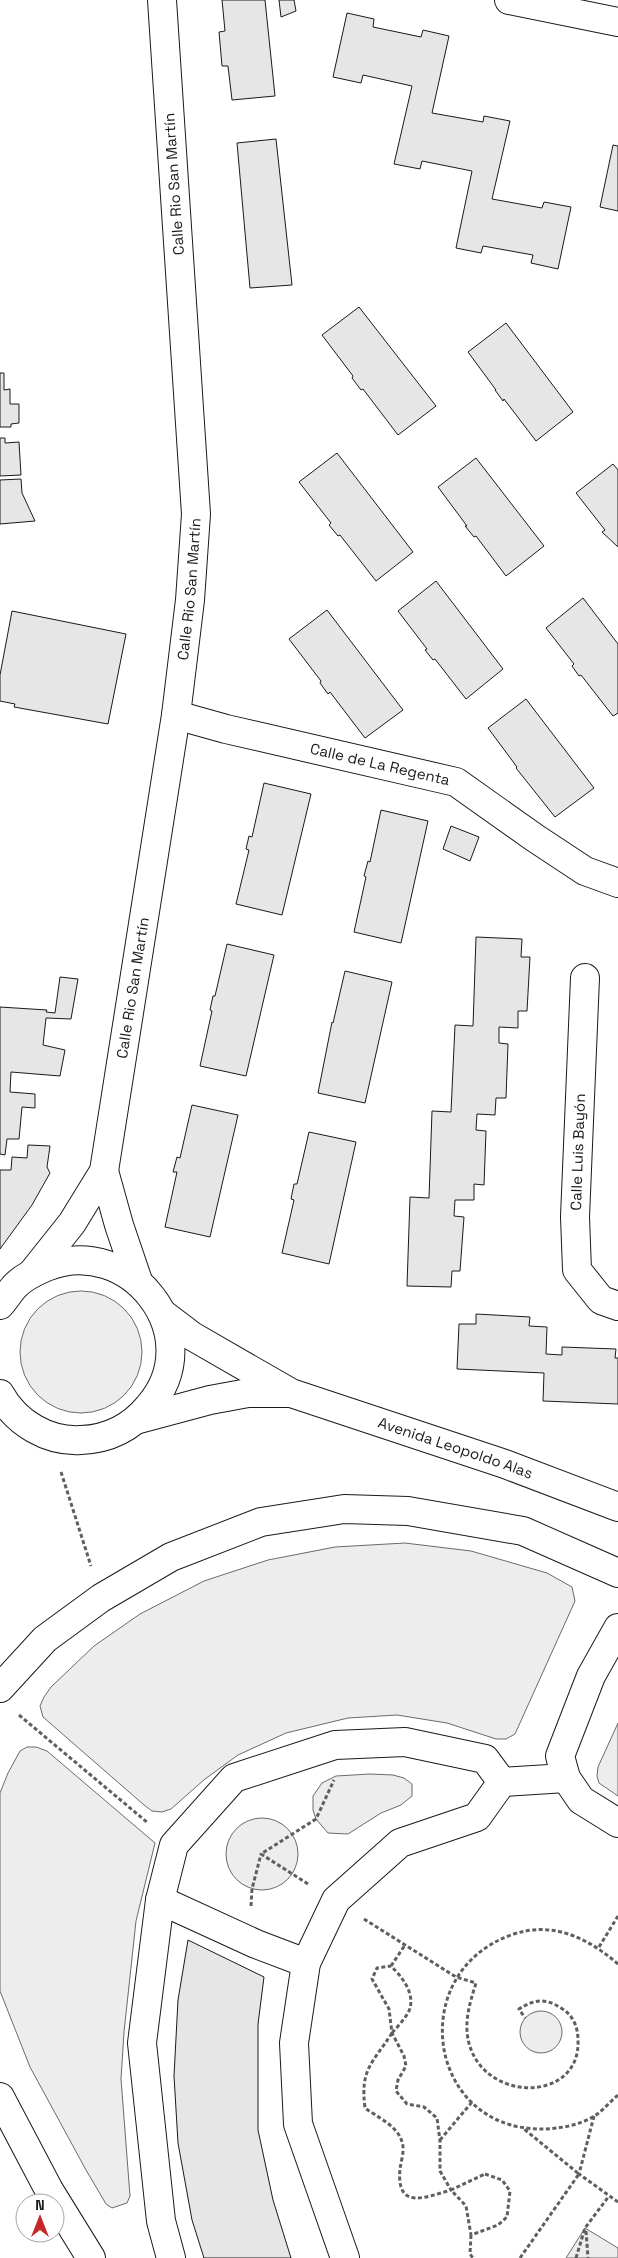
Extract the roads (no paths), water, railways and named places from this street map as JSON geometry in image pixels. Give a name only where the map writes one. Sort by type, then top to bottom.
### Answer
[{"type":"street","name":"Calle Rio San Martín","points":[[33,1272],[72,1224],[104,1171],[176,715],[190,600],[196,514],[162,0]]},
{"type":"street","points":[[509,0],[618,22]]},
{"type":"street","name":"Calle de La Regenta","points":[[176,715],[226,729],[456,782],[585,871],[618,883]]},
{"type":"street","name":"Calle Luis Bayón","points":[[585,978],[575,1217],[577,1270],[601,1300],[618,1306]]},
{"type":"street","name":"Calle Rio San Martín","points":[[104,1171],[119,1225],[138,1281]]},
{"type":"street","points":[[0,1305],[15,1286],[33,1272],[59,1262],[87,1260],[114,1267],[138,1281],[152,1296],[162,1314],[170,1342],[168,1371],[158,1397],[139,1419],[119,1432],[96,1440],[72,1441],[49,1436],[31,1427],[5,1408]]},
{"type":"street","name":"Avenida Leopoldo Alas","points":[[162,1314],[192,1336],[291,1393],[505,1464],[618,1507]]},
{"type":"street","name":"Avenida Leopoldo Alas","points":[[139,1419],[210,1400],[248,1393],[291,1393]]},
{"type":"street","points":[[0,1688],[45,1639],[101,1598],[171,1557],[261,1522],[344,1509],[408,1511],[523,1531],[618,1573]]},
{"type":"street","points":[[618,1628],[590,1676],[560,1756],[566,1778],[581,1800],[618,1823]]},
{"type":"street","points":[[171,2258],[161,2221],[142,2043],[160,1900],[174,1845],[234,1778],[335,1745],[405,1742],[485,1759],[502,1782]]},
{"type":"street","points":[[502,1782],[566,1778]]},
{"type":"street","points":[[345,2258],[298,2124],[294,2043],[306,1963],[336,1900],[400,1843],[477,1817],[502,1782]]},
{"type":"street","points":[[160,1900],[256,1944],[306,1963]]},
{"type":"street","points":[[0,2097],[49,2190],[91,2258]]}]
